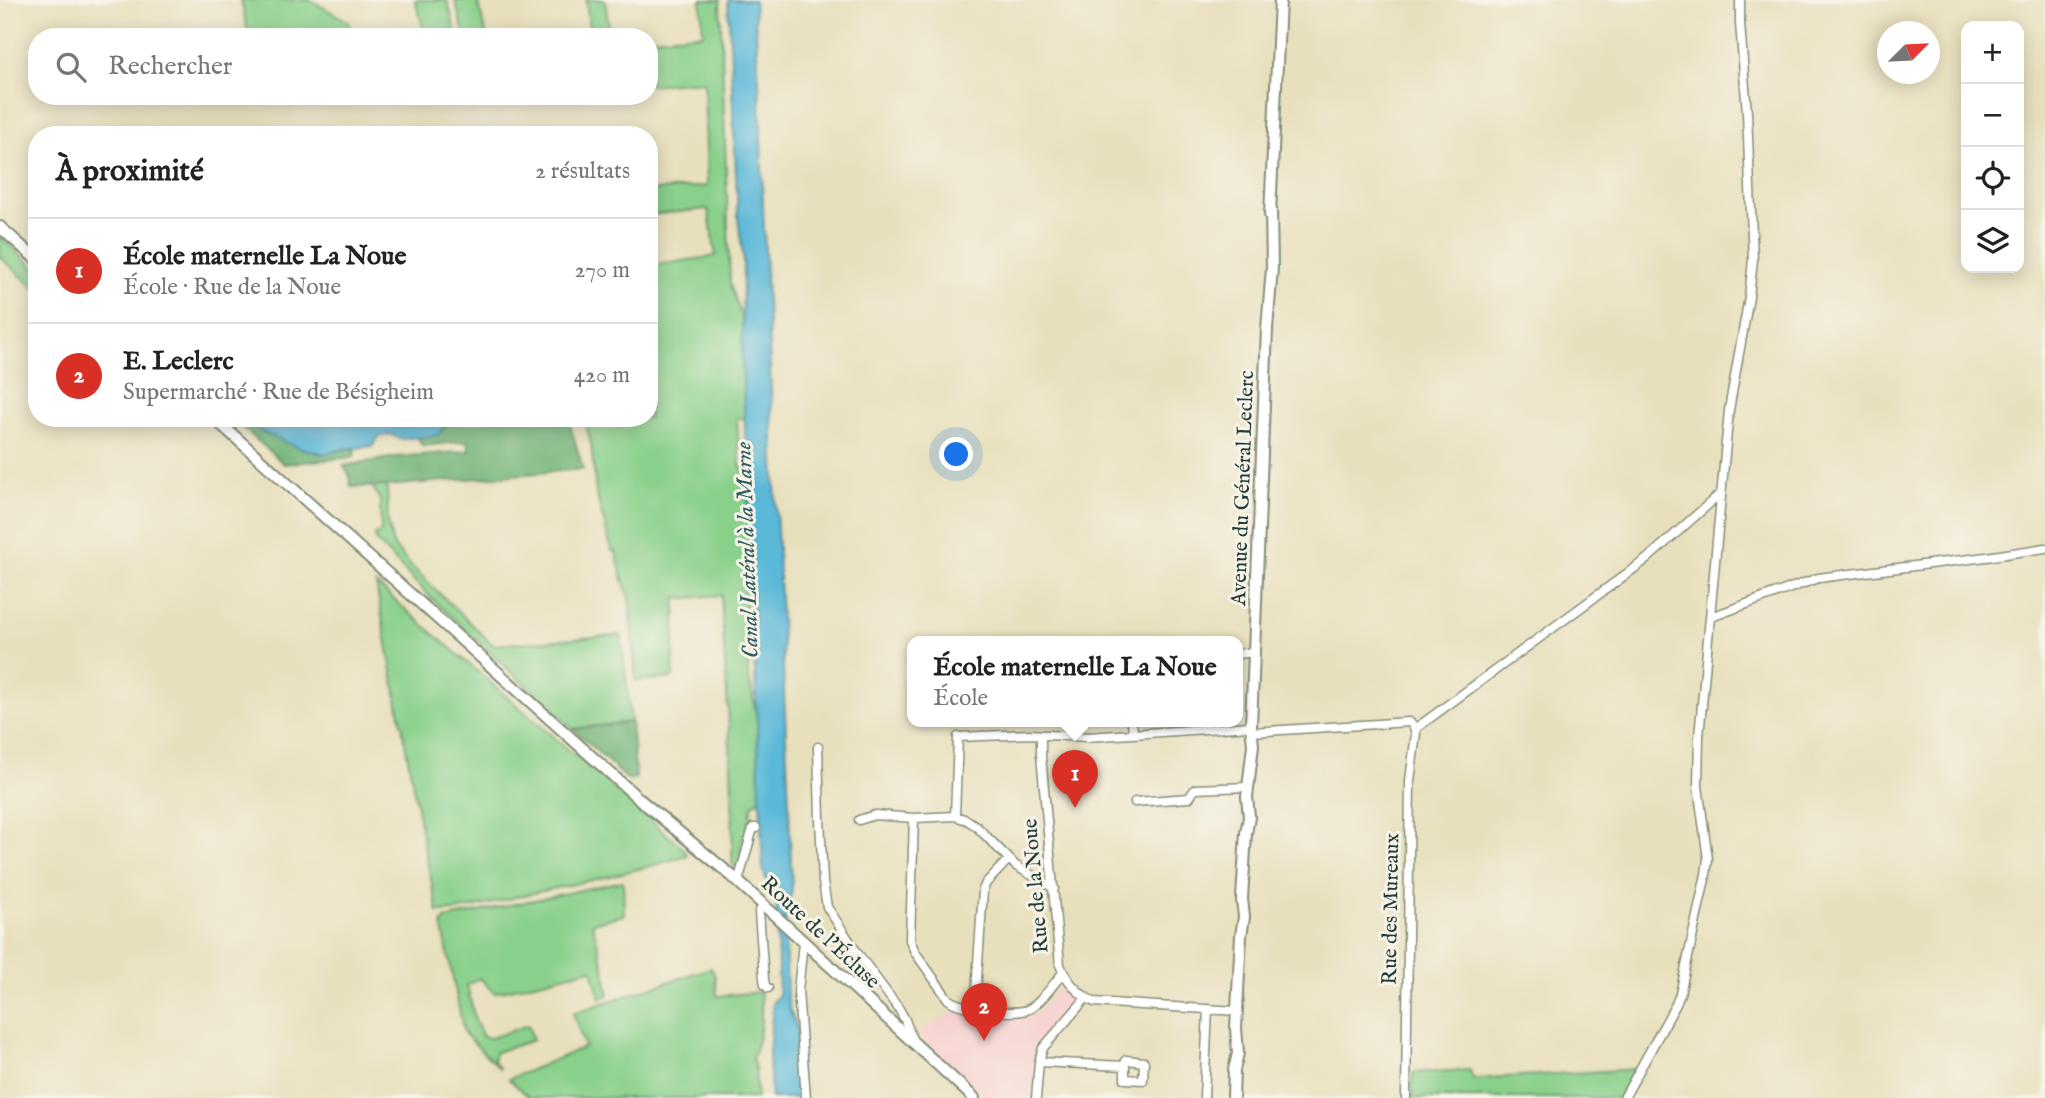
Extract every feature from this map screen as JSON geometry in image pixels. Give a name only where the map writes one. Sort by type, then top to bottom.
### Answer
[{"type":"main road","name":"Avenue du Général Leclerc","points":[[1233,1098],[1238,1053],[1236,1028],[1249,817],[1248,774],[1252,758],[1280,0]]},
{"type":"main road","points":[[0,227],[28,252]]},
{"type":"main road","name":"Route de l'Écluse","points":[[224,427],[639,799],[764,905],[974,1098]]},
{"type":"street","points":[[1624,1098],[1680,994],[1708,859],[1698,771],[1720,494],[1730,410],[1749,298],[1752,260],[1748,113],[1740,0]]},
{"type":"street","points":[[955,816],[958,737],[1041,734],[1087,737],[1133,733],[1412,725],[1647,559],[1720,494]]},
{"type":"street","points":[[1711,617],[1818,578],[2045,548]]},
{"type":"street","points":[[1243,653],[1255,652]]},
{"type":"street","name":"Rue des Mureaux","points":[[1406,1098],[1410,780],[1416,733],[1412,725]]},
{"type":"street","points":[[1132,727],[1133,733]]},
{"type":"street","name":"Rue de la Noue","points":[[1041,734],[1060,965],[1063,973],[1086,998]]},
{"type":"street","points":[[818,747],[823,882],[827,907],[899,1009],[913,1042]]},
{"type":"street","points":[[1135,802],[1189,798],[1195,789],[1247,792]]},
{"type":"street","points":[[859,820],[875,815],[914,818],[955,816],[967,820],[1010,859],[1054,888]]},
{"type":"street","points":[[914,818],[909,933],[912,946],[947,999],[955,1004],[975,1008],[1023,1011],[1030,1009],[1063,973]]},
{"type":"street","points":[[738,882],[753,828],[756,828]]},
{"type":"street","points":[[975,1008],[983,890],[986,883],[1010,859]]},
{"type":"street","points":[[764,905],[759,912],[764,979],[768,988]]},
{"type":"street","points":[[803,942],[798,991],[806,1098]]},
{"type":"street","points":[[1036,1098],[1043,1048],[1086,998],[1098,1003],[1237,1011]]},
{"type":"street","points":[[1204,1097],[1208,1009]]},
{"type":"street","points":[[1039,1062],[1125,1066]]},
{"type":"shaded area","points":[[1062,986],[1076,1000],[1036,1048],[1033,1098],[988,1098],[917,1034],[955,1010],[1036,1014]]},
{"type":"green space","points":[[241,0],[310,0],[349,22],[349,28],[247,28]]},
{"type":"green space","points":[[415,0],[447,0],[455,28],[423,28]]},
{"type":"green space","points":[[455,0],[477,0],[485,28],[463,28]]},
{"type":"green space","points":[[586,0],[605,0],[609,28],[589,28]]},
{"type":"green space","points":[[701,0],[720,0],[730,284],[742,319],[745,418],[737,418],[740,465],[747,476],[751,582],[745,595],[748,672],[757,719],[761,798],[752,806],[741,844],[738,870],[732,864],[731,763],[721,595],[676,599],[673,678],[636,681],[629,597],[616,551],[612,551],[596,493],[591,443],[587,427],[658,427],[658,265],[716,256],[708,209],[658,214],[658,190],[707,186],[704,81],[658,84],[658,37],[703,34]]},
{"type":"green space","points":[[0,236],[28,262],[28,282],[0,257]]},
{"type":"green space","points":[[242,427],[255,427],[298,447],[322,454],[355,448],[354,457],[284,464]]},
{"type":"green space","points":[[444,427],[571,427],[583,469],[351,487],[349,474],[343,466],[396,457],[469,451],[468,441],[422,446],[418,437],[438,435]]},
{"type":"green space","points":[[372,486],[387,486],[388,523],[393,545],[408,563],[493,645],[621,635],[631,722],[573,729],[432,599],[376,541],[375,535],[381,532],[380,500]]},
{"type":"green space","points":[[376,584],[685,850],[687,855],[628,872],[484,905],[438,912]]},
{"type":"green space","points":[[631,722],[636,778],[628,780],[573,729]]},
{"type":"green space","points":[[623,881],[624,915],[592,923],[609,995],[600,998],[592,969],[494,993],[480,978],[467,985],[475,1020],[483,1037],[491,1038],[528,1025],[533,1040],[496,1052],[493,1060],[500,1069],[464,1033],[442,924],[445,919]]},
{"type":"green space","points":[[711,968],[715,976],[717,996],[760,992],[760,1026],[752,1059],[757,1098],[530,1098],[509,1079],[585,1047],[573,1013]]},
{"type":"green space","points":[[1635,1069],[1619,1098],[1412,1098],[1413,1073],[1470,1070],[1473,1079]]},
{"type":"water","points":[[728,0],[754,0],[792,891],[786,912],[787,995],[797,1028],[800,1098],[771,1098],[769,1054],[773,1002],[779,995],[776,903],[763,871],[742,357],[743,256],[738,218]]},
{"type":"water","points":[[255,427],[444,427],[438,435],[401,439],[390,434],[379,437],[373,446],[325,454],[298,447]]},
{"type":"place","name":"École maternelle La Noue","points":[[1075,808]]},
{"type":"place","name":"E. Leclerc","points":[[984,1041]]},
{"type":"water label","name":"Canal Latéral à la Marne","points":[[746,550]]}]
